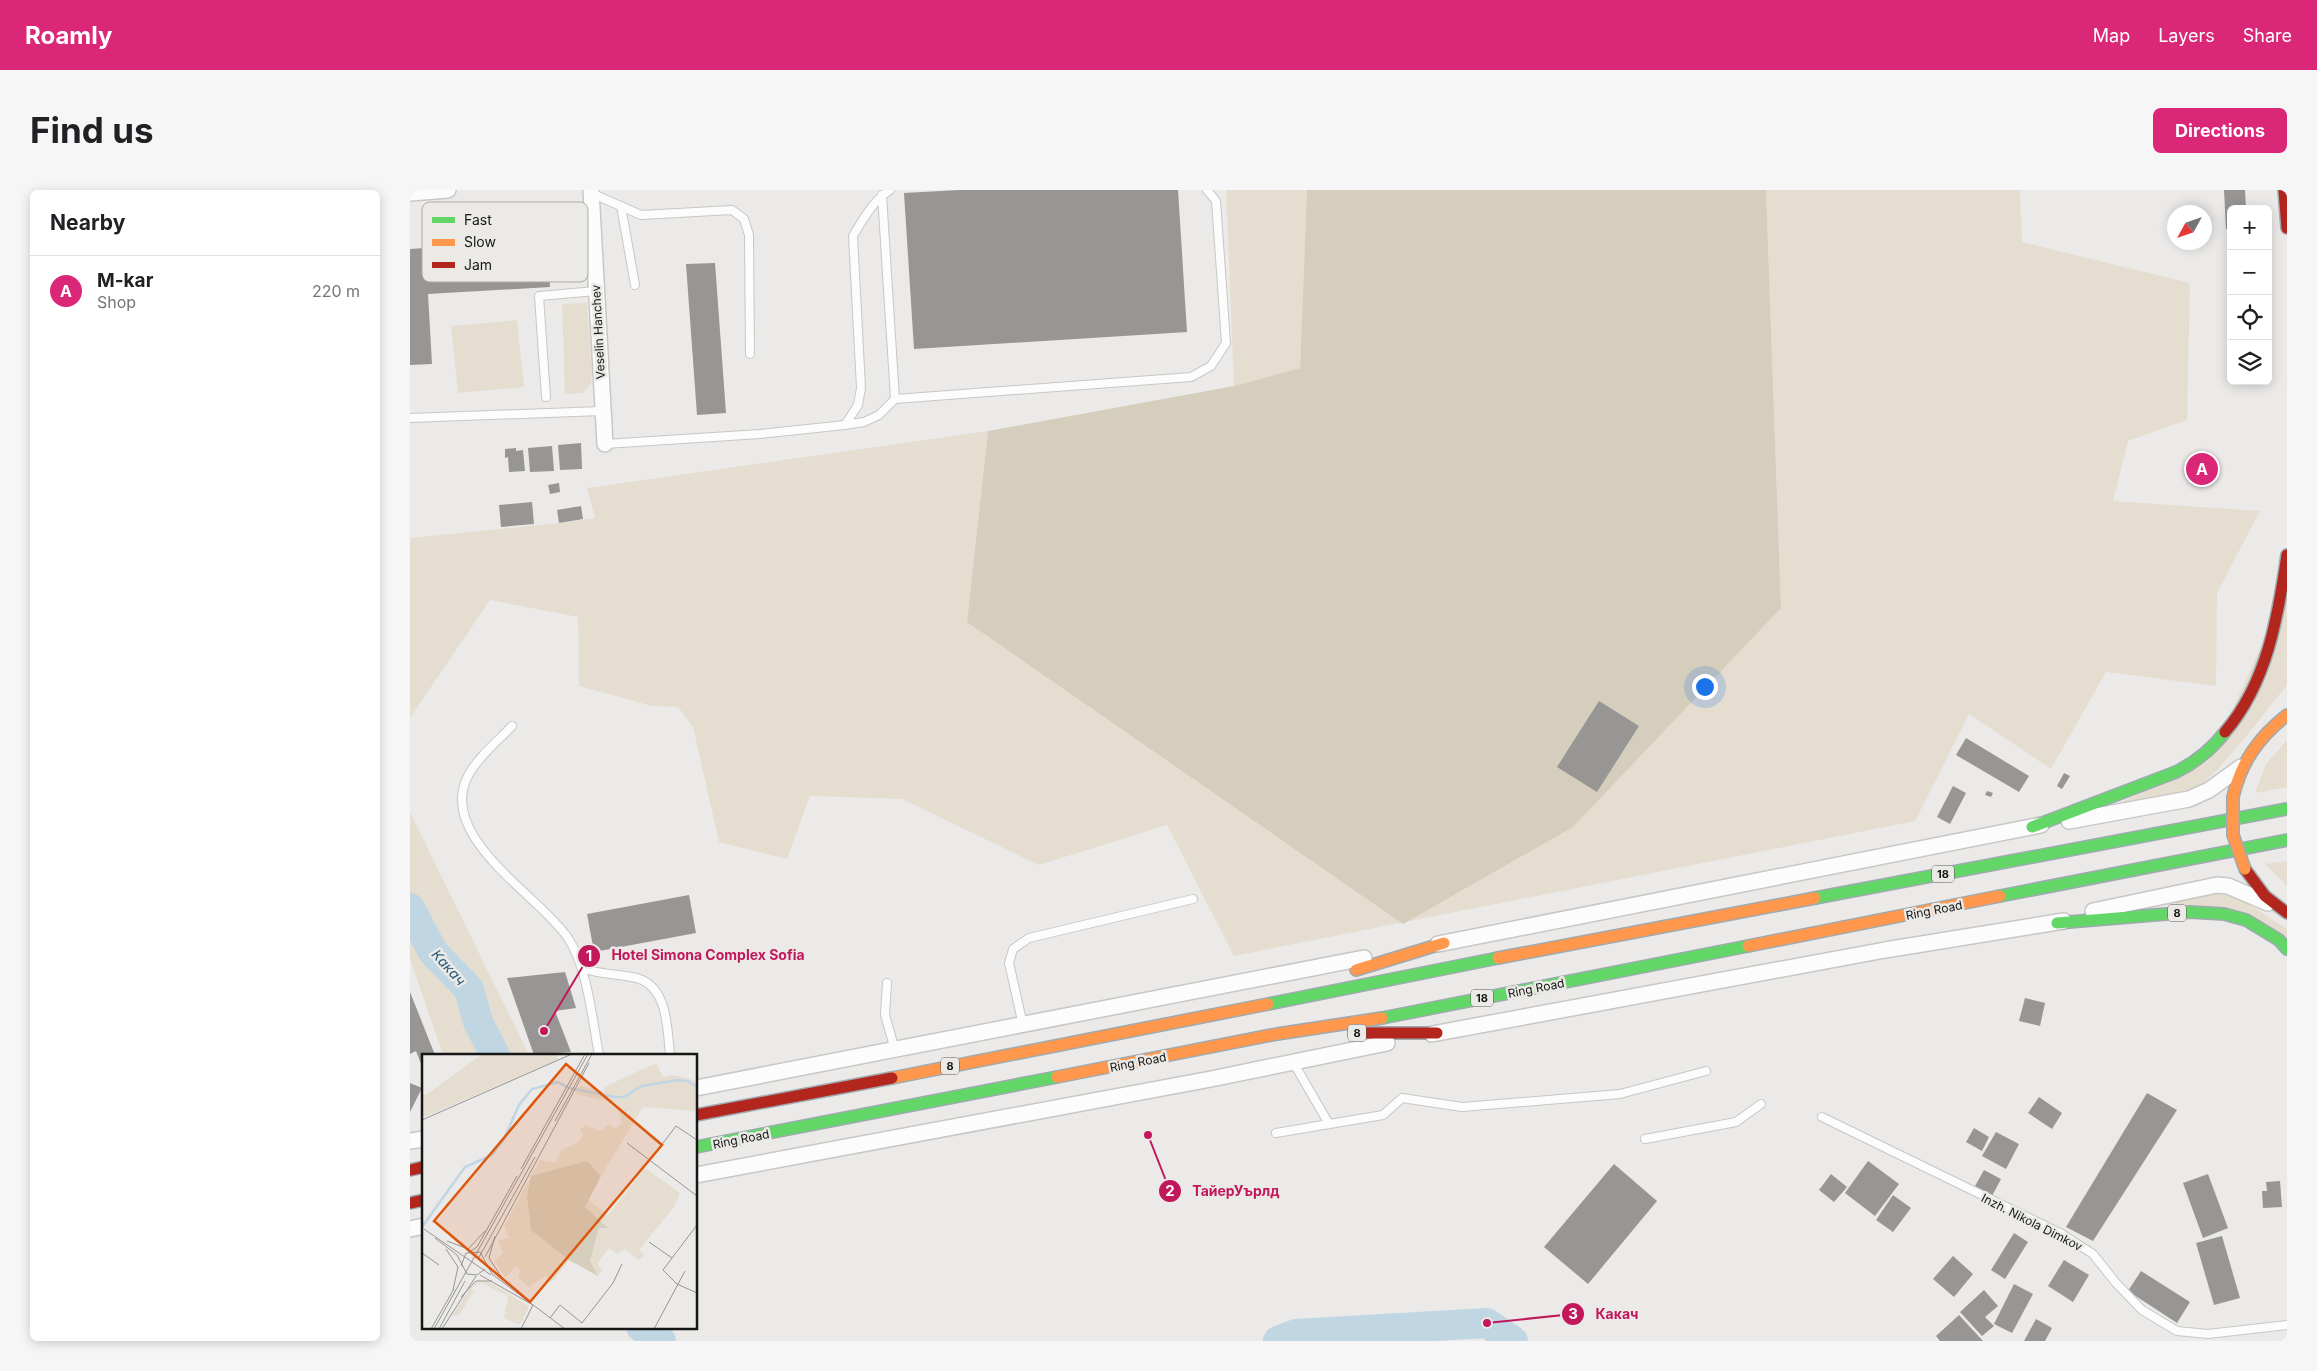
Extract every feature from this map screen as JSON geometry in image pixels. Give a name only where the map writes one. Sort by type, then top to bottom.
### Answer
[{"type":"main road","points":[[2284,190],[2287,228]]},
{"type":"main road","points":[[2032,827],[2158,780],[2193,763],[2220,740],[2237,719],[2249,698],[2264,661],[2282,596],[2287,555]]},
{"type":"main road","points":[[2282,910],[2254,884],[2245,868],[2233,835],[2233,797],[2241,767],[2257,741],[2282,718],[2287,706]]},
{"type":"main road","name":"18","points":[[1205,1018],[1346,987],[2287,809]]},
{"type":"main road","name":"Ring Road","points":[[698,1148],[1277,1034],[1374,1019],[2287,840]]},
{"type":"main road","name":"8","points":[[2057,923],[2190,912],[2224,914],[2255,925],[2279,940],[2287,949]]},
{"type":"main road","points":[[1345,974],[1444,943]]},
{"type":"main road","name":"8","points":[[698,1115],[1205,1018],[1328,980]]},
{"type":"main road","name":"8","points":[[1277,1034],[1437,1033]]},
{"type":"street","points":[[410,193],[448,190]]},
{"type":"street","name":"Veselin Hanchev","points":[[591,192],[605,444]]},
{"type":"street","points":[[698,1088],[2032,827],[2189,799],[2209,790],[2241,767]]},
{"type":"street","points":[[2057,923],[2095,910],[2217,885],[2228,886],[2282,910]]},
{"type":"street","name":"8","points":[[1437,1033],[1885,950],[2057,923]]},
{"type":"street","points":[[698,1175],[1437,1033]]},
{"type":"lane","points":[[846,425],[858,405],[862,388],[853,236],[863,218],[882,195],[890,190]]},
{"type":"lane","points":[[605,444],[760,434],[846,425],[864,422],[879,415],[896,399],[1191,377],[1211,366],[1226,343],[1216,201],[1207,190]]},
{"type":"lane","points":[[591,192],[641,215],[732,210],[744,220],[749,234],[750,354]]},
{"type":"lane","points":[[882,195],[896,399]]},
{"type":"lane","points":[[622,206],[635,285]]},
{"type":"lane","points":[[546,397],[540,296],[596,291]]},
{"type":"lane","points":[[410,418],[602,411]]},
{"type":"lane","points":[[512,726],[469,774],[462,796],[468,825],[484,853],[561,929],[575,952],[582,968],[599,1054]]},
{"type":"lane","points":[[1023,1025],[1009,963],[1013,949],[1029,938],[1194,899]]},
{"type":"lane","points":[[582,968],[605,976],[633,977],[652,988],[663,1003],[670,1054]]},
{"type":"lane","points":[[887,983],[885,1015],[895,1050]]},
{"type":"lane","points":[[1293,1062],[1329,1124]]},
{"type":"lane","points":[[1276,1133],[1383,1115],[1402,1098],[1462,1107],[1610,1095],[1706,1071]]},
{"type":"lane","points":[[1645,1140],[1736,1122],[1761,1104]]},
{"type":"lane","name":"Inzh. Nikola Dimkov","points":[[1822,1117],[2062,1234],[2094,1254],[2116,1283],[2142,1310],[2177,1331],[2208,1334],[2287,1325]]},
{"type":"shaded area","points":[[1226,190],[1307,190],[1300,368],[1234,386]]},
{"type":"shaded area","points":[[1307,190],[1766,190],[1781,608],[1573,827],[1403,924],[967,622],[988,431],[1234,386],[1300,368]]},
{"type":"shaded area","points":[[1766,190],[2020,190],[2022,242],[2190,283],[2187,420],[2128,441],[2113,501],[2260,511],[2217,593],[2216,686],[2106,672],[2051,769],[1969,714],[1915,821],[1234,956],[1167,825],[1039,865],[902,799],[810,796],[787,859],[719,842],[693,727],[678,707],[652,706],[579,686],[578,617],[490,600],[410,718],[410,538],[595,518],[587,488],[988,431],[967,622],[1781,608]]},
{"type":"shaded area","points":[[587,303],[591,384],[583,393],[565,394],[562,304]]},
{"type":"shaded area","points":[[517,320],[524,387],[458,393],[451,326]]},
{"type":"shaded area","points":[[2287,589],[2287,685],[2248,734],[2218,769],[2200,785],[2169,798],[2107,809],[2209,761]]},
{"type":"shaded area","points":[[2287,740],[2287,787],[2255,793],[2266,764]]},
{"type":"shaded area","points":[[410,812],[529,1054],[443,1054],[410,959]]},
{"type":"shaded area","points":[[2287,861],[2287,886],[2265,864]]},
{"type":"shaded area","points":[[2222,892],[2233,894],[2287,929],[2287,940],[2175,906],[2176,900]]},
{"type":"building","points":[[959,190],[1178,190],[1187,332],[914,349],[904,193]]},
{"type":"building","points":[[2224,190],[2245,190],[2246,205],[2227,205],[2226,229]]},
{"type":"building","points":[[422,248],[422,282],[550,282],[550,287],[428,294],[432,364],[410,365],[410,249]]},
{"type":"building","points":[[715,263],[726,413],[697,415],[686,264]]},
{"type":"building","points":[[581,443],[582,469],[560,470],[558,445]]},
{"type":"building","points":[[552,446],[554,471],[530,472],[528,448]]},
{"type":"building","points":[[516,448],[516,451],[523,450],[525,471],[509,472],[508,457],[505,458],[505,449]]},
{"type":"building","points":[[559,483],[560,492],[550,494],[548,485]]},
{"type":"building","points":[[532,502],[534,524],[501,527],[499,505]]},
{"type":"building","points":[[581,506],[583,519],[559,523],[557,510]]},
{"type":"building","points":[[1599,701],[1639,726],[1597,792],[1557,767]]},
{"type":"building","points":[[1966,738],[2029,776],[2019,792],[1956,755]]},
{"type":"building","points":[[2064,773],[2070,776],[2062,789],[2057,786]]},
{"type":"building","points":[[1953,786],[1966,793],[1950,824],[1937,817]]},
{"type":"building","points":[[1987,791],[1993,793],[1991,797],[1985,795]]},
{"type":"building","points":[[689,895],[696,933],[594,952],[587,914]]},
{"type":"building","points":[[565,972],[576,1008],[555,1011],[571,1052],[534,1054],[507,978]]},
{"type":"building","points":[[410,992],[435,1054],[422,1054],[422,1066],[416,1051],[410,1054]]},
{"type":"building","points":[[2025,998],[2045,1003],[2040,1026],[2019,1021]]},
{"type":"building","points":[[410,1083],[422,1088],[410,1112]]},
{"type":"building","points":[[2147,1093],[2177,1110],[2093,1241],[2066,1227]]},
{"type":"building","points":[[2039,1097],[2062,1113],[2052,1129],[2028,1113]]},
{"type":"building","points":[[1974,1128],[1989,1137],[1982,1151],[1966,1142]]},
{"type":"building","points":[[1996,1132],[2019,1144],[2006,1169],[1982,1156]]},
{"type":"building","points":[[1868,1161],[1899,1184],[1875,1216],[1845,1193]]},
{"type":"building","points":[[1614,1164],[1657,1201],[1588,1284],[1544,1247]]},
{"type":"building","points":[[1984,1170],[2001,1179],[1992,1196],[1975,1186]]},
{"type":"building","points":[[1831,1174],[1847,1187],[1834,1202],[1819,1190]]},
{"type":"building","points":[[2208,1174],[2228,1228],[2203,1238],[2183,1183]]},
{"type":"building","points":[[2280,1181],[2282,1207],[2263,1208],[2262,1191],[2267,1191],[2266,1182]]},
{"type":"building","points":[[1893,1195],[1911,1208],[1893,1232],[1876,1220]]},
{"type":"building","points":[[2014,1233],[2028,1242],[2005,1279],[1991,1270]]},
{"type":"building","points":[[2222,1236],[2240,1298],[2214,1305],[2196,1243]]},
{"type":"building","points":[[1953,1256],[1973,1274],[1954,1297],[1933,1279]]},
{"type":"building","points":[[2064,1260],[2089,1275],[2073,1302],[2048,1286]]},
{"type":"building","points":[[2141,1271],[2190,1302],[2177,1323],[2128,1291]]},
{"type":"building","points":[[2014,1284],[2033,1294],[2012,1333],[1994,1324]]},
{"type":"building","points":[[1984,1290],[1998,1306],[1985,1317],[1994,1326],[1982,1336],[1960,1312]]},
{"type":"building","points":[[1959,1315],[1983,1341],[1940,1341],[1936,1336]]},
{"type":"building","points":[[2036,1319],[2052,1328],[2045,1341],[2024,1341]]},
{"type":"waterway","name":"Какач","points":[[410,908],[433,952],[469,989],[478,1022],[494,1054]]},
{"type":"waterway","name":"Какач","points":[[1278,1341],[1296,1334],[1487,1323],[1513,1341]]},
{"type":"waterway","name":"Какач","points":[[642,1328],[661,1341]]},
{"type":"traffic: fast","points":[[2032,827],[2176,772],[2203,755],[2225,732]]},
{"type":"traffic: fast","points":[[1815,898],[2287,809]]},
{"type":"traffic: fast","points":[[2000,896],[2287,840]]},
{"type":"traffic: fast","points":[[2057,923],[2190,912],[2224,914],[2246,920],[2279,940],[2287,949]]},
{"type":"traffic: fast","points":[[1382,1018],[1748,946]]},
{"type":"traffic: fast","points":[[1268,1004],[1498,958]]},
{"type":"traffic: fast","points":[[698,1147],[1057,1077]]},
{"type":"traffic: slow","points":[[2233,797],[2236,784],[2252,751],[2268,732],[2287,715]]},
{"type":"traffic: slow","points":[[2233,797],[2233,835],[2245,869]]},
{"type":"traffic: slow","points":[[1748,946],[2000,896]]},
{"type":"traffic: slow","points":[[1498,958],[1815,898]]},
{"type":"traffic: slow","points":[[1356,970],[1444,943]]},
{"type":"traffic: slow","points":[[892,1078],[1268,1004]]},
{"type":"traffic: slow","points":[[1057,1077],[1277,1034],[1382,1018]]},
{"type":"traffic: jam","points":[[2284,190],[2287,228]]},
{"type":"traffic: jam","points":[[2225,732],[2239,713],[2261,671],[2275,625],[2287,555]]},
{"type":"traffic: jam","points":[[2245,869],[2265,896],[2287,913]]},
{"type":"traffic: jam","points":[[1366,1033],[1437,1033]]},
{"type":"traffic: jam","points":[[698,1115],[892,1078]]},
{"type":"traffic: jam","points":[[410,1170],[422,1167]]},
{"type":"traffic: jam","points":[[410,1203],[422,1200]]},
{"type":"place","name":"M-kar","points":[[2202,469]]},
{"type":"place","name":"Hotel Simona Complex Sofia","points":[[544,1031]]},
{"type":"place","name":"ТайерУърлд","points":[[1148,1135]]},
{"type":"place","name":"Какач","points":[[1487,1323]]}]
